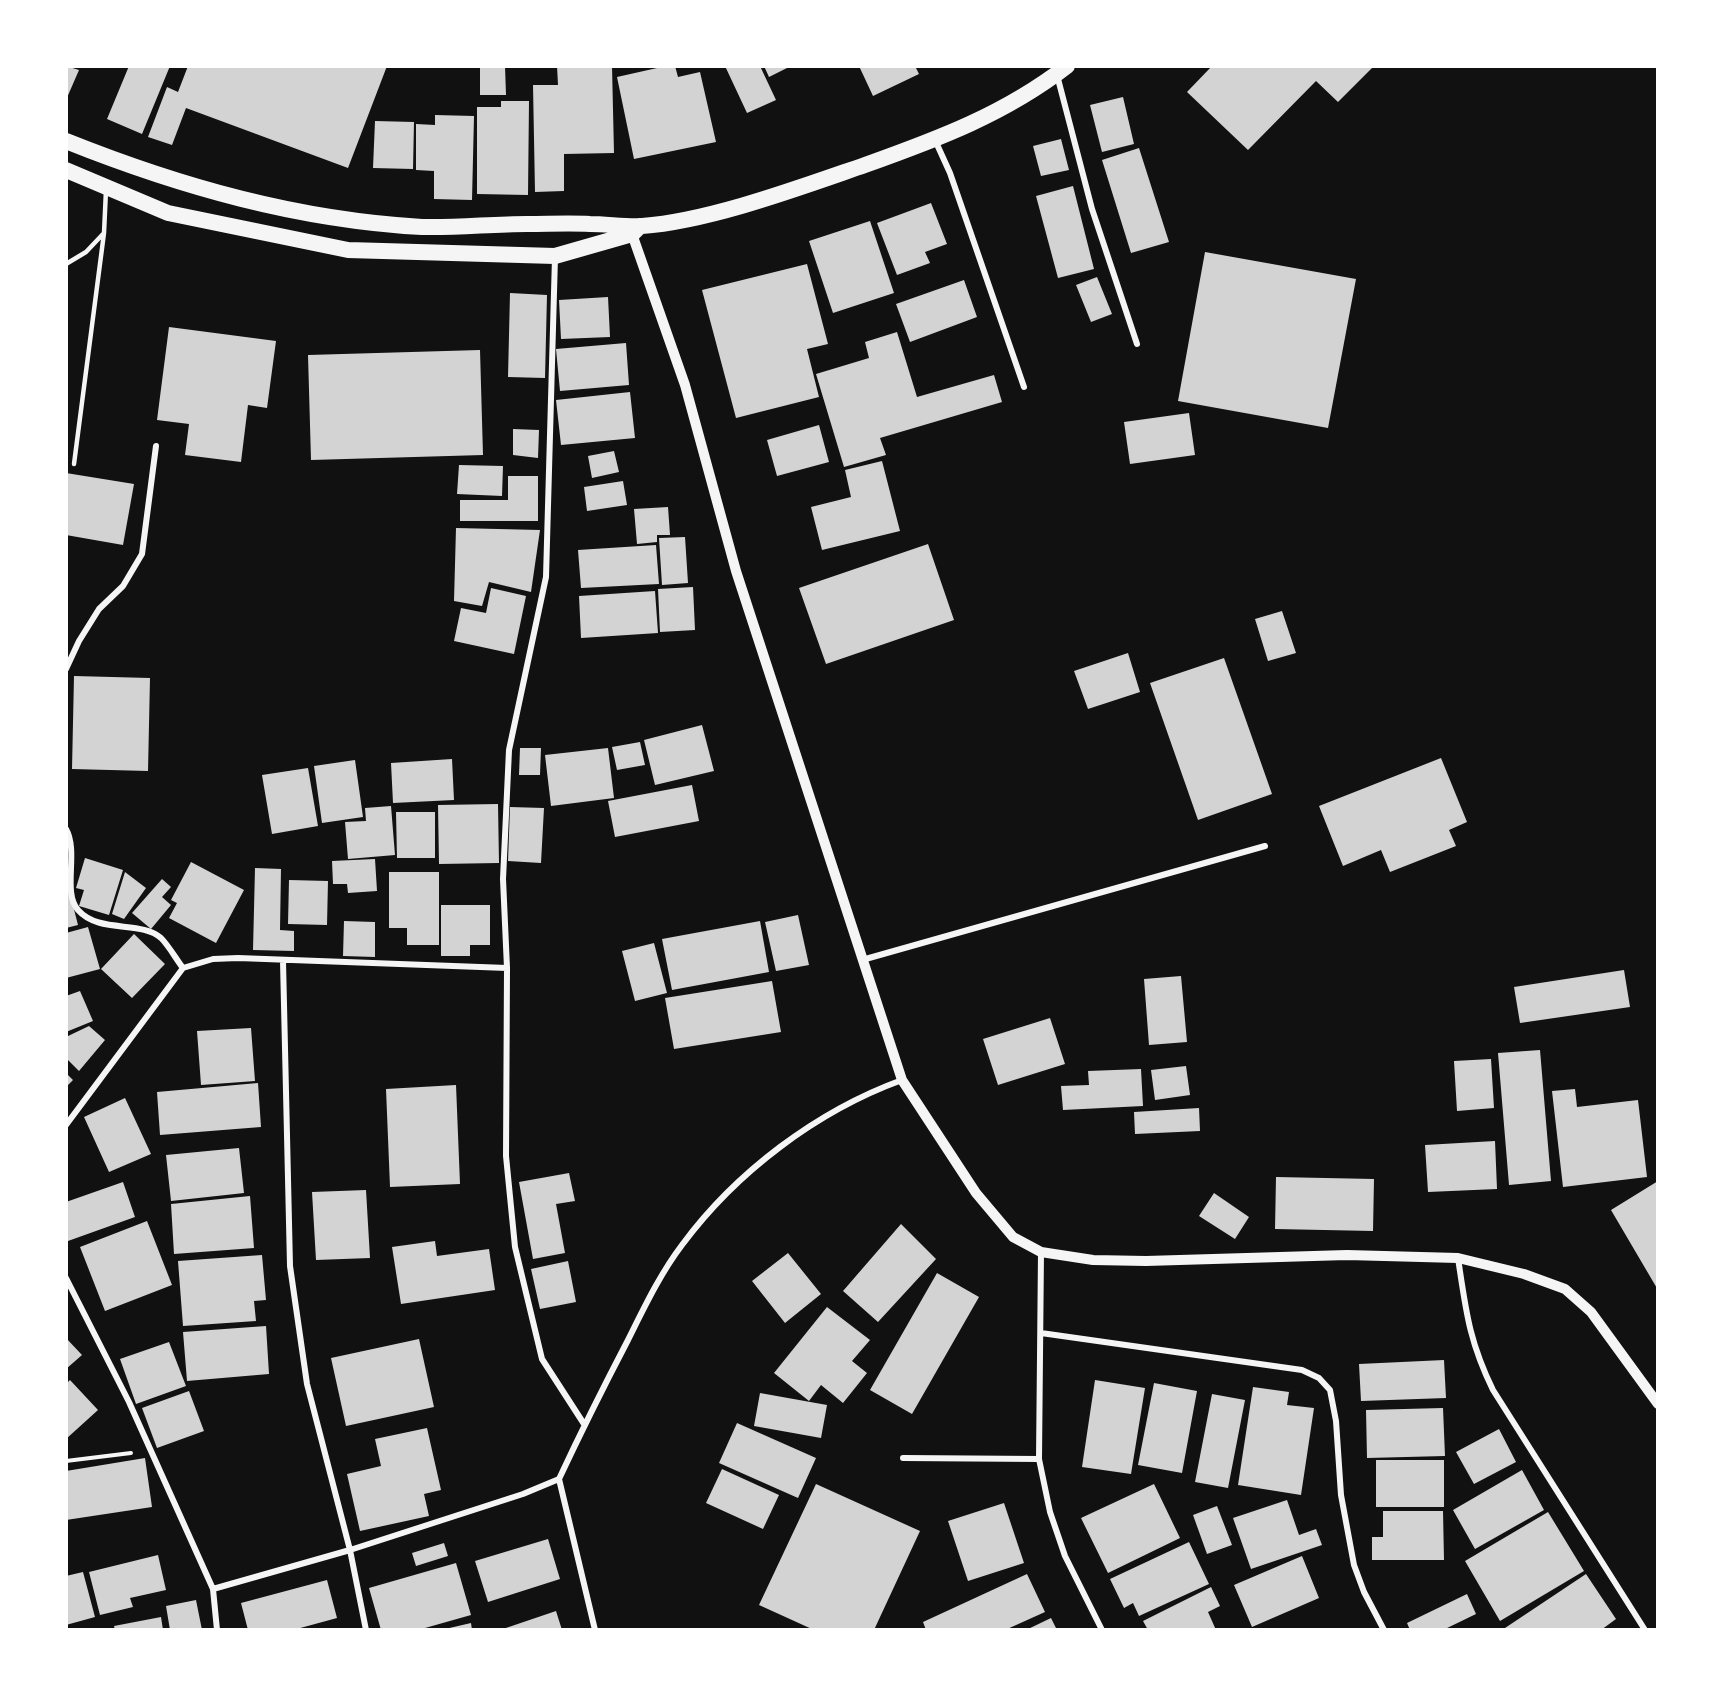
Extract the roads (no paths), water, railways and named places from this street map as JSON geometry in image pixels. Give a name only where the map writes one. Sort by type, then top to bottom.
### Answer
[{"type":"highway","points":[[66,170],[168,213],[338,248],[555,256],[634,228],[705,214],[827,178],[935,140],[993,115],[1062,70]]},
{"type":"highway","points":[[66,141],[111,159],[205,190],[275,208],[334,218],[423,227],[634,228]]},
{"type":"highway","points":[[105,187],[111,159]]},
{"type":"street","points":[[1062,70],[1092,209],[1137,344]]},
{"type":"street","points":[[935,140],[950,173],[1024,387]]},
{"type":"street","points":[[634,228],[686,385],[736,571],[902,1080],[976,1194],[1013,1237],[1041,1252],[1093,1260],[1135,1261],[1347,1255],[1458,1258],[1524,1274],[1565,1288],[1591,1312],[1658,1404]]},
{"type":"street","points":[[555,256],[546,578],[509,750],[503,879],[507,968],[506,1156],[515,1247],[523,1290],[542,1359],[584,1424]]},
{"type":"street","points":[[66,669],[79,641],[99,609],[123,586],[142,554],[156,446]]},
{"type":"street","points":[[66,829],[72,845],[71,880],[76,908],[86,917],[102,924],[146,932],[160,937],[183,968]]},
{"type":"street","points":[[861,960],[1265,846]]},
{"type":"street","points":[[66,1125],[183,968],[213,959],[507,968]]},
{"type":"street","points":[[283,961],[290,1266],[307,1384],[350,1550],[366,1630]]},
{"type":"street","points":[[595,1630],[559,1479],[584,1424],[656,1285],[681,1245],[717,1202],[768,1157],[801,1133],[869,1092],[902,1080]]},
{"type":"street","points":[[1041,1252],[1039,1459],[1050,1512],[1065,1556],[1102,1630]]},
{"type":"street","points":[[1458,1258],[1468,1328],[1476,1354],[1493,1390],[1645,1630]]},
{"type":"street","points":[[66,1278],[129,1402],[213,1589],[217,1630]]},
{"type":"street","points":[[1041,1333],[1302,1370],[1319,1378],[1330,1390],[1336,1421],[1341,1495],[1354,1565],[1364,1592],[1384,1630]]},
{"type":"street","points":[[903,1458],[1039,1459]]},
{"type":"street","points":[[213,1589],[350,1550],[513,1498],[559,1479]]},
{"type":"lane","points":[[74,464],[104,233],[105,187]]},
{"type":"lane","points":[[66,264],[86,252],[104,233]]}]
